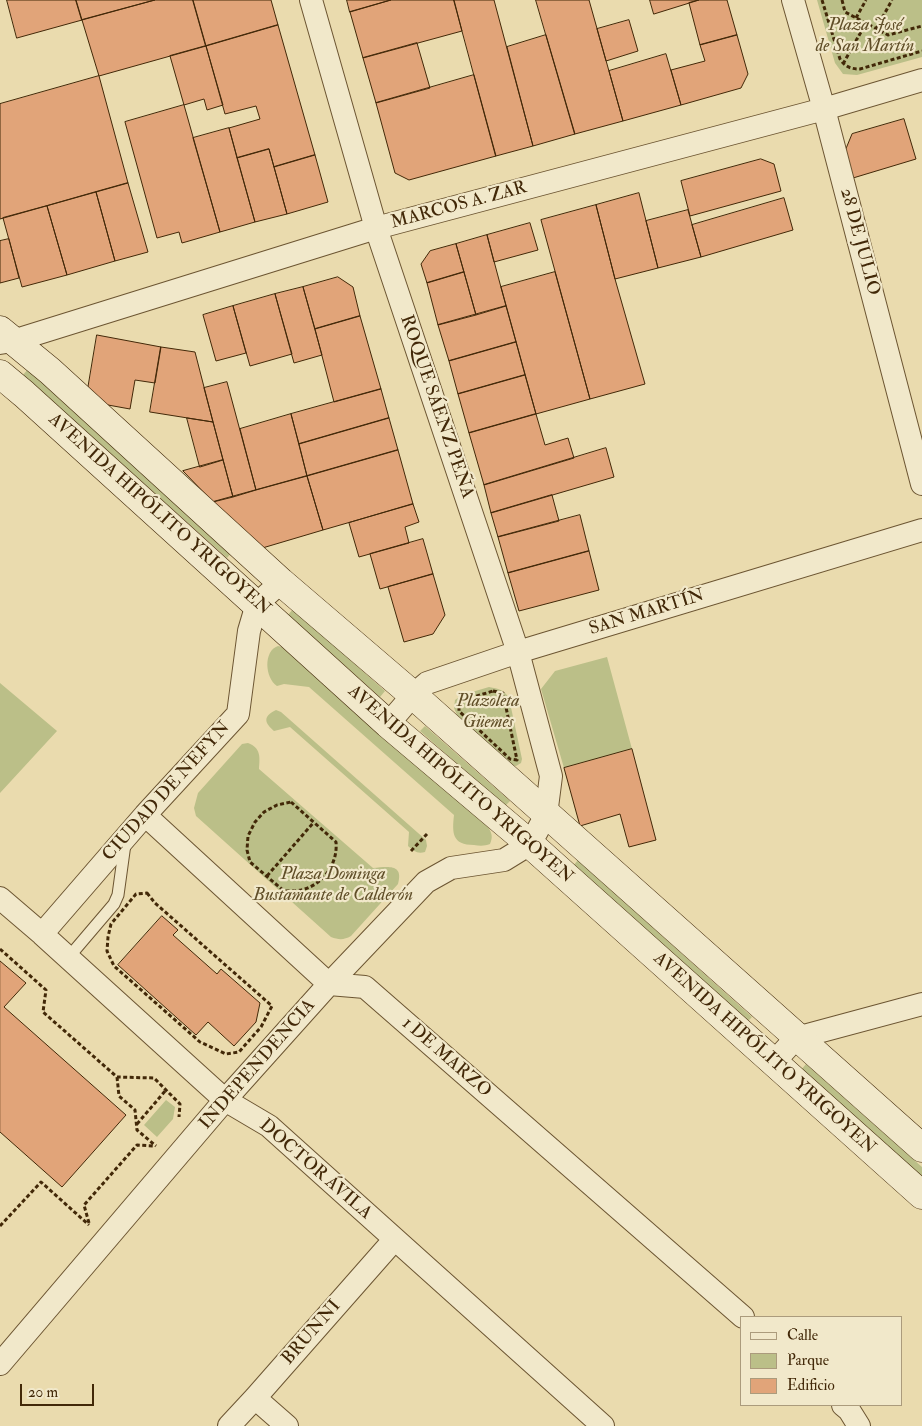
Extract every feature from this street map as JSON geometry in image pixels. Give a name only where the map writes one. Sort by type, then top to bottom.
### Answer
[{"type":"main road","name":"AVENIDA HIPÓLITO YRIGOYEN","points":[[4,338],[50,371],[281,582],[591,853],[796,1038],[922,1148]]},
{"type":"main road","name":"AVENIDA HIPÓLITO YRIGOYEN","points":[[0,374],[388,724],[530,844],[922,1195]]},
{"type":"street","name":"ROQUE SÁENZ PEÑA","points":[[311,0],[376,228],[518,652],[551,776],[546,815]]},
{"type":"street","name":"28 DE JULIO","points":[[793,0],[824,109],[922,484]]},
{"type":"street","name":"MARCOS A. ZAR","points":[[4,338],[376,228],[824,109],[922,80]]},
{"type":"street","name":"SAN MARTÍN","points":[[388,724],[412,695],[427,683],[518,652],[922,530]]},
{"type":"street","points":[[257,604],[281,582]]},
{"type":"street","name":"CIUDAD DE NEFYN","points":[[42,934],[145,815],[238,714],[249,631],[257,604]]},
{"type":"street","points":[[145,815],[329,984]]},
{"type":"street","name":"INDEPENDENCIA","points":[[0,1364],[225,1100],[329,984],[426,882],[451,868],[504,860],[530,844],[546,815]]},
{"type":"street","name":"DOCTOR ÁVILA","points":[[0,898],[225,1100],[269,1126],[394,1240],[604,1426]]},
{"type":"street","name":"1 DE MARZO","points":[[329,984],[366,987],[742,1316]]},
{"type":"street","points":[[774,1062],[796,1038],[922,1004]]},
{"type":"street","name":"BRUNNI","points":[[228,1426],[255,1398],[394,1240]]},
{"type":"street","points":[[255,1398],[287,1426]]},
{"type":"street","points":[[844,1406],[859,1426]]},
{"type":"lane","points":[[68,958],[114,904],[118,895],[126,837]]},
{"type":"path","points":[[822,0],[836,48],[843,64],[851,69],[860,70],[922,51]]},
{"type":"path","points":[[842,0],[845,12],[888,36],[922,26]]},
{"type":"path","points":[[856,18],[866,0]]},
{"type":"path","points":[[876,29],[892,0]]},
{"type":"path","points":[[843,64],[866,23]]},
{"type":"path","points":[[493,691],[503,693],[516,760],[510,759],[459,711],[459,704],[474,696],[493,691]]},
{"type":"path","points":[[291,802],[314,822],[336,842],[336,850],[333,864],[325,877],[313,886],[299,891],[284,891],[250,862],[247,850],[248,836],[255,822],[264,812],[277,804],[291,802]]},
{"type":"path","points":[[267,876],[314,822]]},
{"type":"path","points":[[411,851],[427,834]]},
{"type":"path","points":[[147,893],[272,1006],[261,1027],[238,1052],[226,1054],[200,1042],[114,966],[107,951],[112,922],[136,894],[147,893]]},
{"type":"path","points":[[0,948],[46,990],[43,1012],[117,1077],[154,1078],[180,1104],[178,1121]]},
{"type":"path","points":[[89,1225],[84,1205],[137,1145],[158,1147],[137,1130],[135,1110],[119,1096],[117,1077]]},
{"type":"path","points":[[136,1124],[166,1090]]},
{"type":"path","points":[[0,1226],[41,1182],[89,1225]]},
{"type":"path","points":[[84,1231],[89,1225]]},
{"type":"green space","name":"Plaza José de San Martín","points":[[817,0],[922,0],[922,57],[857,75],[843,74],[835,63]]},
{"type":"green space","points":[[28,369],[232,552],[227,558],[23,375]]},
{"type":"green space","points":[[293,609],[385,691],[380,697],[288,615]]},
{"type":"green space","points":[[278,646],[282,647],[488,827],[492,835],[490,844],[482,846],[461,843],[457,840],[453,827],[454,815],[309,687],[284,684],[277,686],[270,677],[267,665],[270,653]]},
{"type":"green space","points":[[607,657],[632,749],[564,768],[541,689],[555,671]]},
{"type":"green space","points":[[0,683],[57,731],[0,793]]},
{"type":"green space","name":"Plazoleta Güemes","points":[[489,687],[500,690],[509,698],[522,759],[521,763],[516,766],[510,765],[457,715],[454,708],[455,700],[462,695]]},
{"type":"green space","points":[[276,710],[281,712],[426,840],[425,852],[416,852],[408,846],[409,832],[290,727],[274,731],[266,720]]},
{"type":"green space","points":[[425,726],[510,801],[505,806],[420,731]]},
{"type":"green space","name":"Plaza Dominga Bustamante de Calderón","points":[[248,743],[257,750],[259,769],[373,868],[393,868],[399,872],[398,884],[351,936],[341,939],[331,937],[196,816],[194,808],[198,793],[242,744]]},
{"type":"green space","points":[[578,860],[752,1017],[747,1022],[573,866]]},
{"type":"green space","points":[[806,1064],[922,1167],[922,1178],[801,1070]]},
{"type":"green space","points":[[166,1100],[175,1107],[173,1119],[157,1137],[144,1125]]},
{"type":"building","points":[[7,0],[76,0],[82,20],[17,38]]},
{"type":"building","points":[[76,0],[155,0],[82,20]]},
{"type":"building","points":[[155,0],[193,0],[206,46],[99,76],[82,20]]},
{"type":"building","points":[[193,0],[271,0],[278,25],[206,46]]},
{"type":"building","points":[[347,0],[391,0],[350,12]]},
{"type":"building","points":[[391,0],[454,0],[462,31],[363,58],[350,12]]},
{"type":"building","points":[[454,0],[494,0],[533,146],[496,156]]},
{"type":"building","points":[[536,0],[589,0],[623,121],[575,134]]},
{"type":"building","points":[[650,0],[699,0],[654,14]]},
{"type":"building","points":[[699,0],[727,0],[737,35],[700,45],[689,3]]},
{"type":"building","points":[[629,20],[638,51],[606,61],[597,29]]},
{"type":"building","points":[[278,25],[315,155],[274,167],[269,149],[237,158],[229,128],[260,119],[256,106],[225,114],[206,46]]},
{"type":"building","points":[[546,35],[575,134],[533,146],[507,47]]},
{"type":"building","points":[[737,35],[748,74],[741,88],[681,105],[671,70],[705,61],[700,45]]},
{"type":"building","points":[[417,43],[430,88],[376,103],[363,58]]},
{"type":"building","points":[[206,46],[223,105],[207,110],[204,99],[184,105],[170,56]]},
{"type":"building","points":[[666,54],[681,105],[623,121],[609,71]]},
{"type":"building","points":[[474,75],[496,156],[409,180],[395,173],[376,103]]},
{"type":"building","points":[[99,76],[128,183],[0,219],[0,104]]},
{"type":"building","points":[[184,105],[220,232],[182,243],[179,232],[157,238],[125,122]]},
{"type":"building","points":[[904,119],[916,159],[853,178],[845,151],[852,134]]},
{"type":"building","points":[[229,128],[255,222],[220,232],[193,138]]},
{"type":"building","points":[[269,149],[287,214],[255,222],[237,158]]},
{"type":"building","points":[[315,155],[328,202],[287,214],[274,167]]},
{"type":"building","points":[[761,159],[774,164],[781,191],[690,216],[681,181]]},
{"type":"building","points":[[128,183],[148,252],[115,261],[96,192]]},
{"type":"building","points":[[96,192],[115,261],[67,275],[47,206]]},
{"type":"building","points":[[639,193],[658,268],[615,279],[596,205]]},
{"type":"building","points":[[784,198],[793,230],[701,257],[692,225]]},
{"type":"building","points":[[596,205],[645,384],[590,399],[541,220]]},
{"type":"building","points":[[47,206],[67,275],[22,287],[3,218]]},
{"type":"building","points":[[688,210],[701,257],[658,268],[646,221]]},
{"type":"building","points":[[530,223],[538,250],[494,262],[487,235]]},
{"type":"building","points":[[487,235],[506,306],[476,315],[456,244]]},
{"type":"building","points":[[9,239],[19,278],[0,283],[0,241]]},
{"type":"building","points":[[456,244],[464,272],[427,283],[421,264],[430,251]]},
{"type":"building","points":[[464,272],[476,315],[438,325],[427,283]]},
{"type":"building","points":[[555,272],[590,399],[536,414],[501,287]]},
{"type":"building","points":[[338,277],[353,287],[360,316],[315,329],[303,287]]},
{"type":"building","points":[[303,287],[322,355],[294,363],[275,294]]},
{"type":"building","points":[[275,294],[292,354],[250,366],[233,306]]},
{"type":"building","points":[[233,306],[246,353],[216,361],[203,315]]},
{"type":"building","points":[[506,306],[516,342],[449,361],[438,325]]},
{"type":"building","points":[[360,316],[381,389],[334,402],[315,329]]},
{"type":"building","points":[[97,335],[161,347],[155,383],[135,380],[130,409],[86,401]]},
{"type":"building","points":[[516,342],[525,375],[458,394],[449,361]]},
{"type":"building","points":[[161,347],[195,352],[213,422],[150,412]]},
{"type":"building","points":[[525,375],[536,414],[469,433],[458,394]]},
{"type":"building","points":[[227,382],[256,490],[233,497],[204,388]]},
{"type":"building","points":[[381,389],[389,418],[299,444],[291,414]]},
{"type":"building","points":[[291,414],[307,476],[256,490],[240,429]]},
{"type":"building","points":[[536,414],[545,445],[568,438],[574,458],[484,485],[469,433]]},
{"type":"building","points":[[187,418],[213,422],[223,460],[200,467]]},
{"type":"building","points":[[389,418],[398,450],[307,476],[299,444]]},
{"type":"building","points":[[606,448],[614,477],[491,513],[484,485]]},
{"type":"building","points":[[398,450],[413,504],[323,530],[307,476]]},
{"type":"building","points":[[223,460],[233,497],[213,502],[183,471]]},
{"type":"building","points":[[307,476],[323,530],[259,549],[213,502]]},
{"type":"building","points":[[552,495],[559,521],[498,537],[491,513]]},
{"type":"building","points":[[413,504],[419,522],[405,527],[409,543],[359,557],[349,523]]},
{"type":"building","points":[[580,515],[589,551],[508,573],[498,537]]},
{"type":"building","points":[[423,539],[433,574],[380,589],[370,554]]},
{"type":"building","points":[[589,551],[599,590],[519,611],[508,573]]},
{"type":"building","points":[[433,574],[445,615],[433,634],[404,642],[388,587]]},
{"type":"building","points":[[632,749],[656,840],[629,847],[620,814],[580,826],[564,768]]},
{"type":"building","points":[[162,916],[178,930],[173,935],[217,974],[221,969],[260,1003],[256,1022],[234,1046],[208,1022],[196,1035],[118,965]]},
{"type":"building","points":[[0,961],[26,983],[4,1007],[126,1115],[62,1187],[0,1132]]}]
